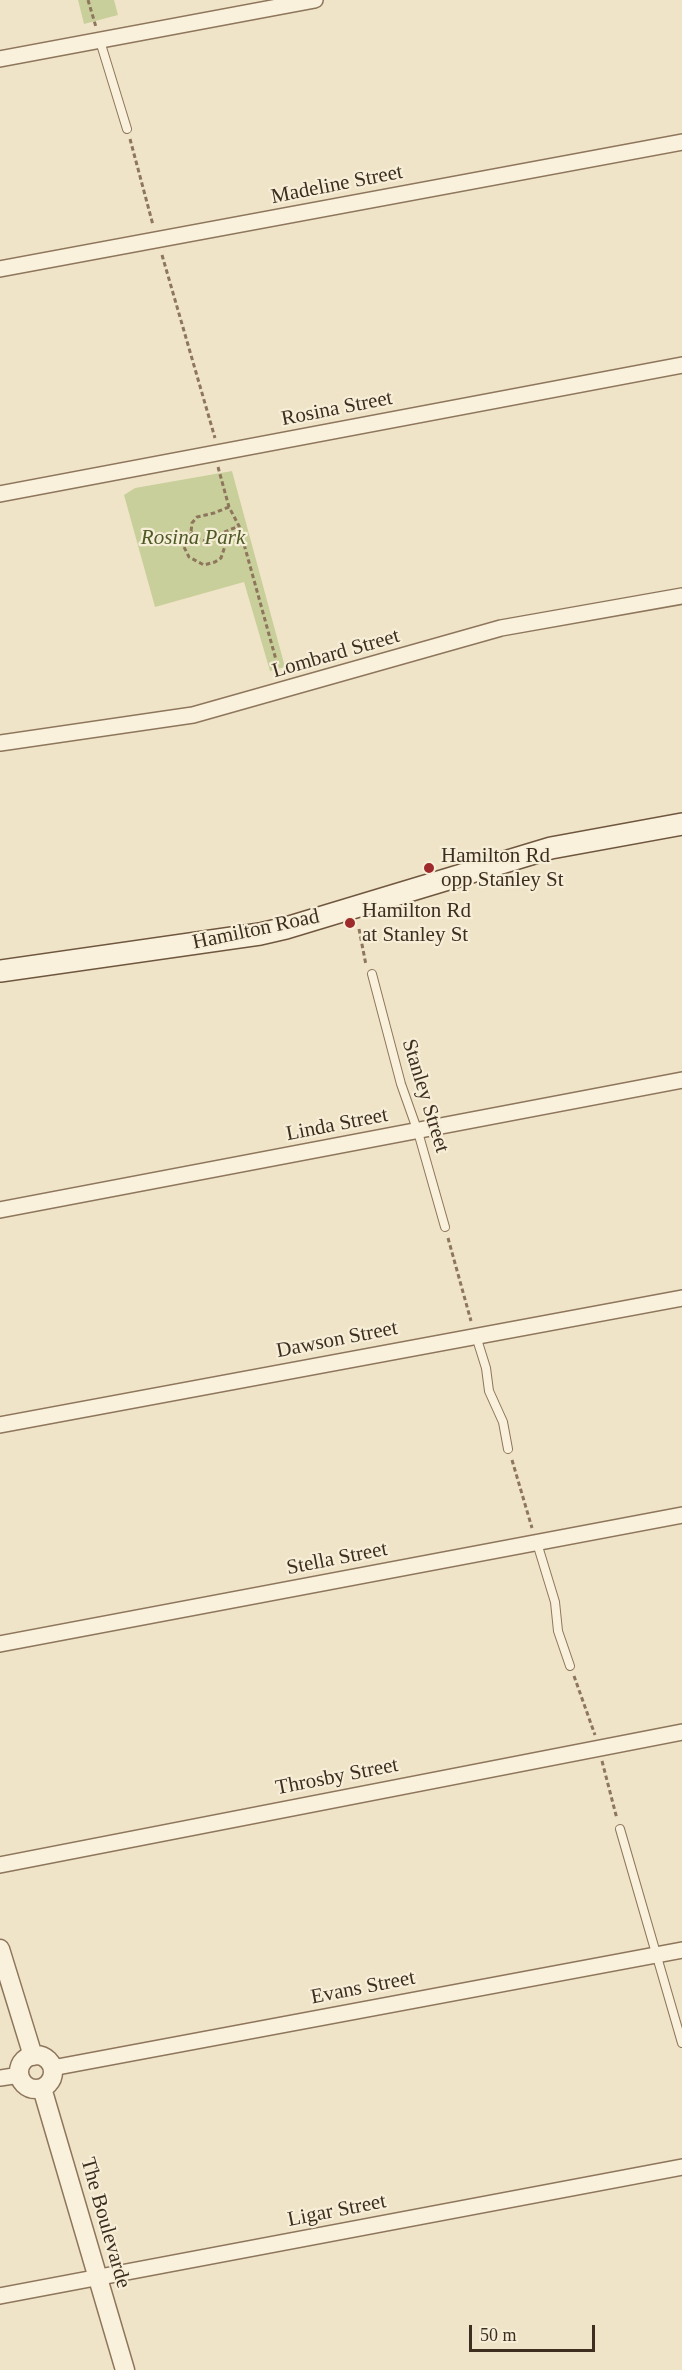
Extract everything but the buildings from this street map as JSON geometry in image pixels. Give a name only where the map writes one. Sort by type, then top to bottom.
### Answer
[{"type":"main road","name":"Hamilton Road","points":[[0,971],[234,939],[277,930],[551,848],[682,824]]},
{"type":"street","points":[[0,59],[315,0]]},
{"type":"street","name":"Madeline Street","points":[[0,269],[682,142]]},
{"type":"street","name":"Rosina Street","points":[[0,494],[682,365]]},
{"type":"street","name":"Lombard Street","points":[[0,743],[193,715],[501,628],[682,596]]},
{"type":"street","name":"Linda Street","points":[[0,1210],[682,1080]]},
{"type":"street","name":"Dawson Street","points":[[0,1425],[682,1298]]},
{"type":"street","name":"Stella Street","points":[[0,1644],[682,1515]]},
{"type":"street","name":"Throsby Street","points":[[0,1865],[682,1732]]},
{"type":"street","points":[[0,1949],[33,2056]]},
{"type":"street","name":"Evans Street","points":[[52,2068],[682,1950]]},
{"type":"street","points":[[33,2056],[47,2059],[52,2068],[50,2082],[42,2088],[28,2086],[20,2075],[24,2061],[33,2056]]},
{"type":"street","points":[[0,2078],[20,2075]]},
{"type":"street","name":"The Boulevarde","points":[[42,2088],[125,2370]]},
{"type":"street","name":"Ligar Street","points":[[0,2296],[682,2167]]},
{"type":"lane","points":[[100,40],[127,129]]},
{"type":"lane","name":"Stanley Street","points":[[372,974],[401,1084],[418,1132],[445,1227]]},
{"type":"lane","points":[[476,1335],[486,1368],[489,1391],[503,1422],[508,1449]]},
{"type":"lane","points":[[537,1543],[555,1602],[558,1631],[570,1666]]},
{"type":"lane","points":[[620,1829],[682,2043]]},
{"type":"path","points":[[88,0],[100,40]]},
{"type":"path","points":[[127,129],[217,453],[229,507],[239,526],[278,667]]},
{"type":"path","points":[[222,534],[225,546],[221,558],[204,565],[189,557],[184,547],[191,532],[192,523],[197,517],[229,507]]},
{"type":"path","points":[[191,532],[198,539],[205,541],[239,526]]},
{"type":"path","points":[[359,929],[365,963],[372,974]]},
{"type":"path","points":[[445,1227],[476,1335]]},
{"type":"path","points":[[508,1449],[537,1543]]},
{"type":"path","points":[[570,1666],[599,1747],[620,1829]]},
{"type":"green space","points":[[78,0],[114,0],[118,15],[84,24]]},
{"type":"green space","name":"Rosina Park","points":[[232,471],[285,667],[270,671],[244,582],[155,607],[124,495],[135,488]]},
{"type":"place","name":"Hamilton Rd opp Stanley St","points":[[429,868]]},
{"type":"place","name":"Hamilton Rd at Stanley St","points":[[350,923]]}]
